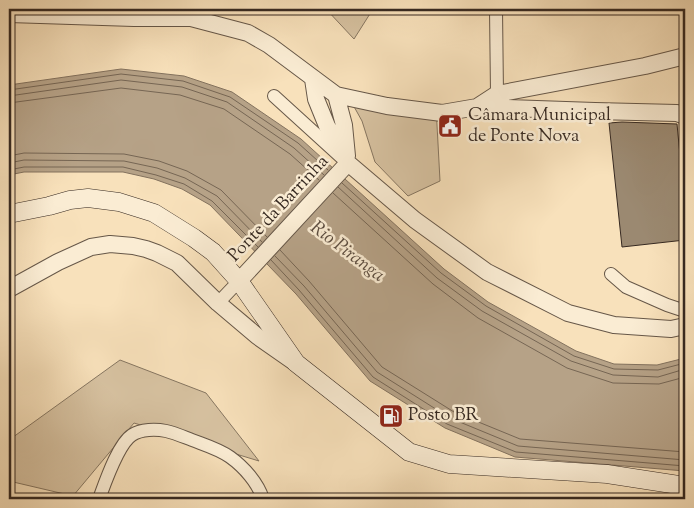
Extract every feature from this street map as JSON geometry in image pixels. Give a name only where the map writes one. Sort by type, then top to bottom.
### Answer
[{"type":"main road","points":[[9,214],[88,198],[119,202],[154,213],[213,252],[239,281],[296,363],[409,452],[449,464],[607,474],[685,486]]},
{"type":"street","points":[[496,9],[497,94]]},
{"type":"street","points":[[9,14],[191,18],[248,34],[269,45],[336,95],[387,106],[442,112],[477,107],[505,107],[677,113],[685,116]]},
{"type":"street","points":[[477,107],[497,94],[646,66],[685,56]]},
{"type":"street","points":[[313,79],[316,99],[346,166]]},
{"type":"street","points":[[336,95],[344,125],[346,166]]},
{"type":"street","points":[[274,96],[346,166],[487,272],[568,313],[614,325],[671,329],[685,326]]},
{"type":"street","name":"Ponte da Barrinha","points":[[239,281],[346,166]]},
{"type":"street","points":[[9,289],[58,262],[99,245],[133,246],[157,252],[177,263],[218,303],[257,336],[296,363]]},
{"type":"street","points":[[611,274],[626,287],[685,311]]},
{"type":"street","points":[[218,303],[239,281]]},
{"type":"street","points":[[98,499],[125,440],[133,434],[154,430],[167,431],[220,450],[242,467],[261,491],[264,499]]},
{"type":"shaded area","points":[[326,9],[373,9],[354,39]]},
{"type":"shaded area","points":[[347,94],[436,106],[440,181],[408,196],[375,162],[362,121]]},
{"type":"shaded area","points":[[120,360],[206,393],[259,461],[134,423],[73,496],[9,481],[9,440]]},
{"type":"water","name":"Rio Piranga","points":[[121,69],[184,76],[232,92],[301,139],[444,269],[488,302],[576,351],[614,364],[657,365],[685,358],[685,471],[515,457],[445,428],[370,381],[296,294],[210,205],[182,189],[154,179],[123,172],[24,172],[9,175],[9,85]]},
{"type":"building","points":[[609,123],[677,124],[685,207],[685,240],[622,247]]},
{"type":"place","name":"Câmara Municipal de Ponte Nova","points":[[450,126]]},
{"type":"place","name":"Posto BR","points":[[391,416]]}]
